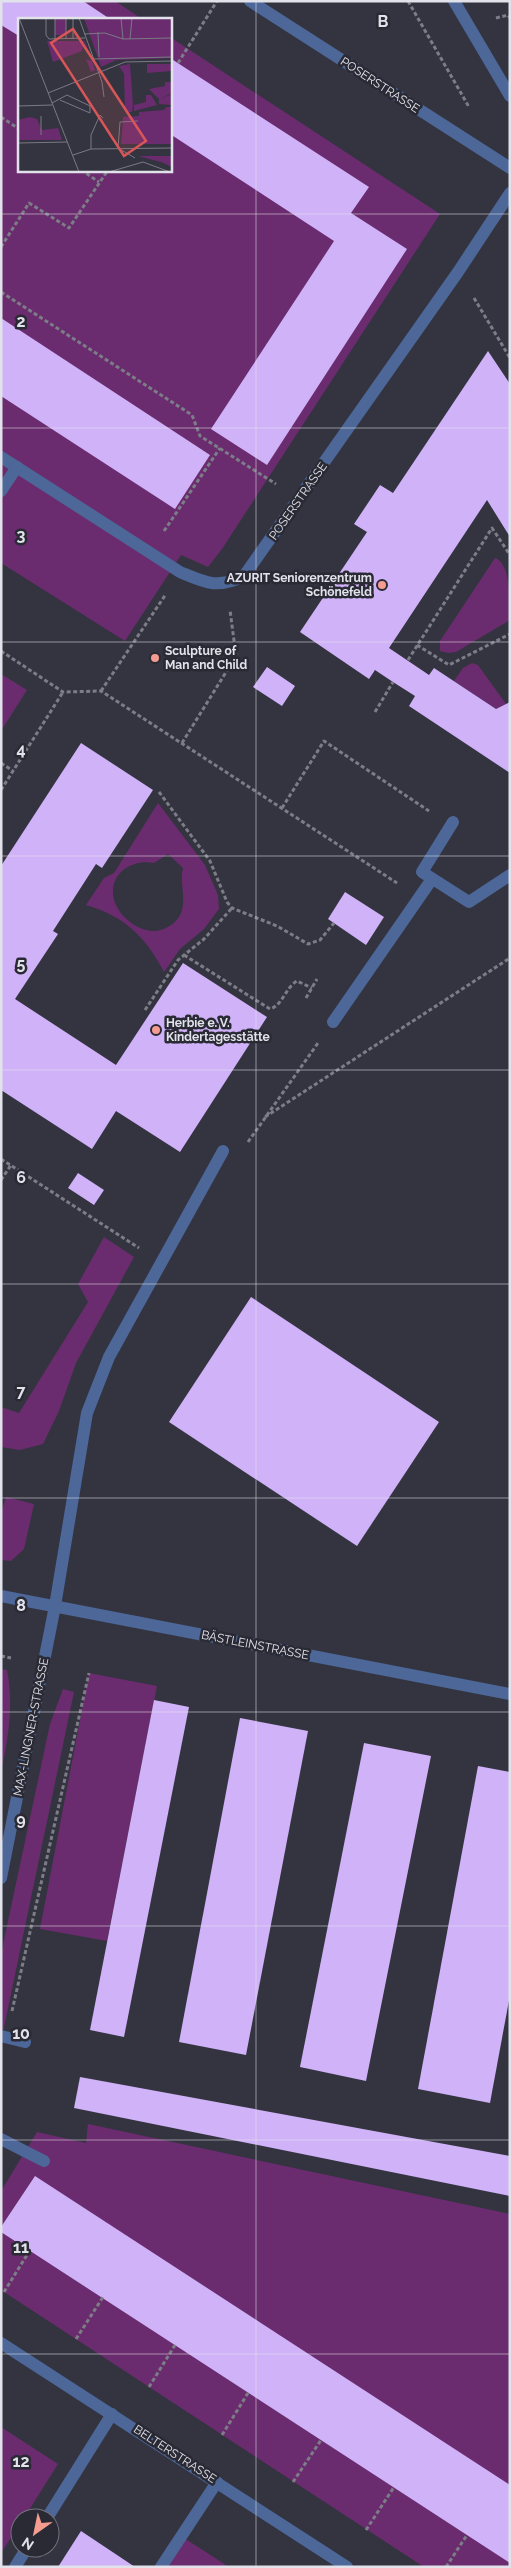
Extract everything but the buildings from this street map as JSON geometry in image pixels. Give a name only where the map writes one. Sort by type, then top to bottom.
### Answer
[{"type":"street","name":"POSERSTRASSE","points":[[250,1],[510,168]]},
{"type":"street","points":[[454,1],[510,96]]},
{"type":"street","name":"POSERSTRASSE","points":[[228,584],[244,576],[300,499],[458,272],[510,193]]},
{"type":"street","points":[[1,457],[180,572],[206,583],[228,584]]},
{"type":"street","points":[[1,491],[17,467]]},
{"type":"street","points":[[334,1022],[420,898],[427,876],[452,824]]},
{"type":"street","points":[[427,876],[469,902],[510,875]]},
{"type":"street","name":"MAX-LINGNER-STRASSE","points":[[1,1878],[55,1606],[87,1413],[109,1357],[223,1151]]},
{"type":"street","name":"BÄSTLEINSTRASSE","points":[[1,1596],[510,1694]]},
{"type":"street","points":[[3,2037],[25,2042]]},
{"type":"street","points":[[1,2140],[44,2161]]},
{"type":"street","name":"BELTERSTRASSE","points":[[1,2344],[348,2567]]},
{"type":"street","points":[[52,2508],[112,2414]]},
{"type":"street","points":[[161,2567],[217,2482]]},
{"type":"path","points":[[178,63],[217,1]]},
{"type":"path","points":[[408,1],[470,109]]},
{"type":"path","points":[[1,117],[18,128]]},
{"type":"path","points":[[82,171],[99,182]]},
{"type":"path","points":[[1,247],[29,203],[69,228],[107,171]]},
{"type":"path","points":[[458,272],[510,358]]},
{"type":"path","points":[[1,292],[192,415],[200,436],[300,499]]},
{"type":"path","points":[[150,553],[220,448]]},
{"type":"path","points":[[408,660],[492,528],[510,555]]},
{"type":"path","points":[[101,691],[180,572]]},
{"type":"path","points":[[182,743],[236,656],[228,584]]},
{"type":"path","points":[[417,645],[449,665],[510,634]]},
{"type":"path","points":[[1,651],[63,692],[101,691],[420,898]]},
{"type":"path","points":[[374,712],[393,682]]},
{"type":"path","points":[[1,790],[63,692]]},
{"type":"path","points":[[282,808],[324,741],[452,824]]},
{"type":"path","points":[[1,764],[13,771]]},
{"type":"path","points":[[159,792],[210,860],[227,902],[232,908],[277,926],[308,944],[320,940],[334,923]]},
{"type":"path","points":[[144,1010],[184,955],[204,939],[232,908]]},
{"type":"path","points":[[184,955],[270,1009],[278,1004],[296,981],[312,988]]},
{"type":"path","points":[[334,1022],[265,1117],[510,958]]},
{"type":"path","points":[[306,998],[318,979]]},
{"type":"path","points":[[1,1159],[162,1263]]},
{"type":"path","points":[[1,1180],[11,1165]]},
{"type":"path","points":[[1,1656],[11,1658]]},
{"type":"path","points":[[3,2037],[89,1674]]},
{"type":"path","points":[[4,2292],[30,2250]]},
{"type":"path","points":[[76,2340],[103,2297]]},
{"type":"path","points":[[149,2387],[175,2345]]},
{"type":"path","points":[[222,2435],[248,2393]]},
{"type":"path","points":[[293,2482],[321,2440]]},
{"type":"path","points":[[366,2530],[394,2487]]},
{"type":"path","points":[[446,2567],[467,2534]]},
{"type":"shaded area","points":[[1,1],[115,1],[140,18],[18,18],[18,171],[171,171],[171,38],[440,214],[222,549],[208,567],[181,555],[125,641],[1,563]]},
{"type":"shaded area","points":[[495,558],[500,561],[507,575],[510,620],[456,652],[440,651],[440,641]]},
{"type":"shaded area","points":[[472,663],[478,665],[506,704],[496,709],[454,681],[463,668]]},
{"type":"shaded area","points":[[1,674],[27,690],[1,731]]},
{"type":"shaded area","points":[[158,803],[205,865],[218,895],[219,909],[204,929],[180,949],[164,972],[150,948],[132,929],[112,915],[86,905],[104,878],[114,873]],"holes":[[[168,854],[183,868],[183,907],[175,922],[170,926],[161,930],[144,930],[122,915],[117,907],[113,891],[114,884],[121,872],[140,863],[154,863]]]},
{"type":"shaded area","points":[[104,1237],[134,1257],[76,1363],[59,1411],[43,1444],[20,1450],[1,1447],[1,1407],[19,1413],[88,1302],[78,1284]]},
{"type":"shaded area","points":[[6,1497],[34,1504],[24,1549],[11,1561],[1,1560],[1,1513]]},
{"type":"shaded area","points":[[1,1669],[7,1670],[10,1709],[8,1735],[1,1773]]},
{"type":"shaded area","points":[[89,1673],[157,1686],[107,1941],[40,1929]]},
{"type":"shaded area","points":[[63,1689],[74,1692],[2,2037],[1,1954],[50,1724]]},
{"type":"shaded area","points":[[88,2124],[510,2214],[510,2567],[424,2567],[1,2290],[1,2191],[37,2132],[86,2143]]},
{"type":"shaded area","points":[[1,2427],[58,2464],[30,2508],[10,2508],[10,2539],[1,2553]]},
{"type":"shaded area","points":[[181,2536],[229,2567],[161,2567]]},
{"type":"place","name":"AZURIT Seniorenzentrum Schönefeld","points":[[382,585]]},
{"type":"place","name":"Sculpture of Man and Child","points":[[155,658]]},
{"type":"place","name":"Herbie e. V. Kindertagesstätte","points":[[156,1030]]}]
